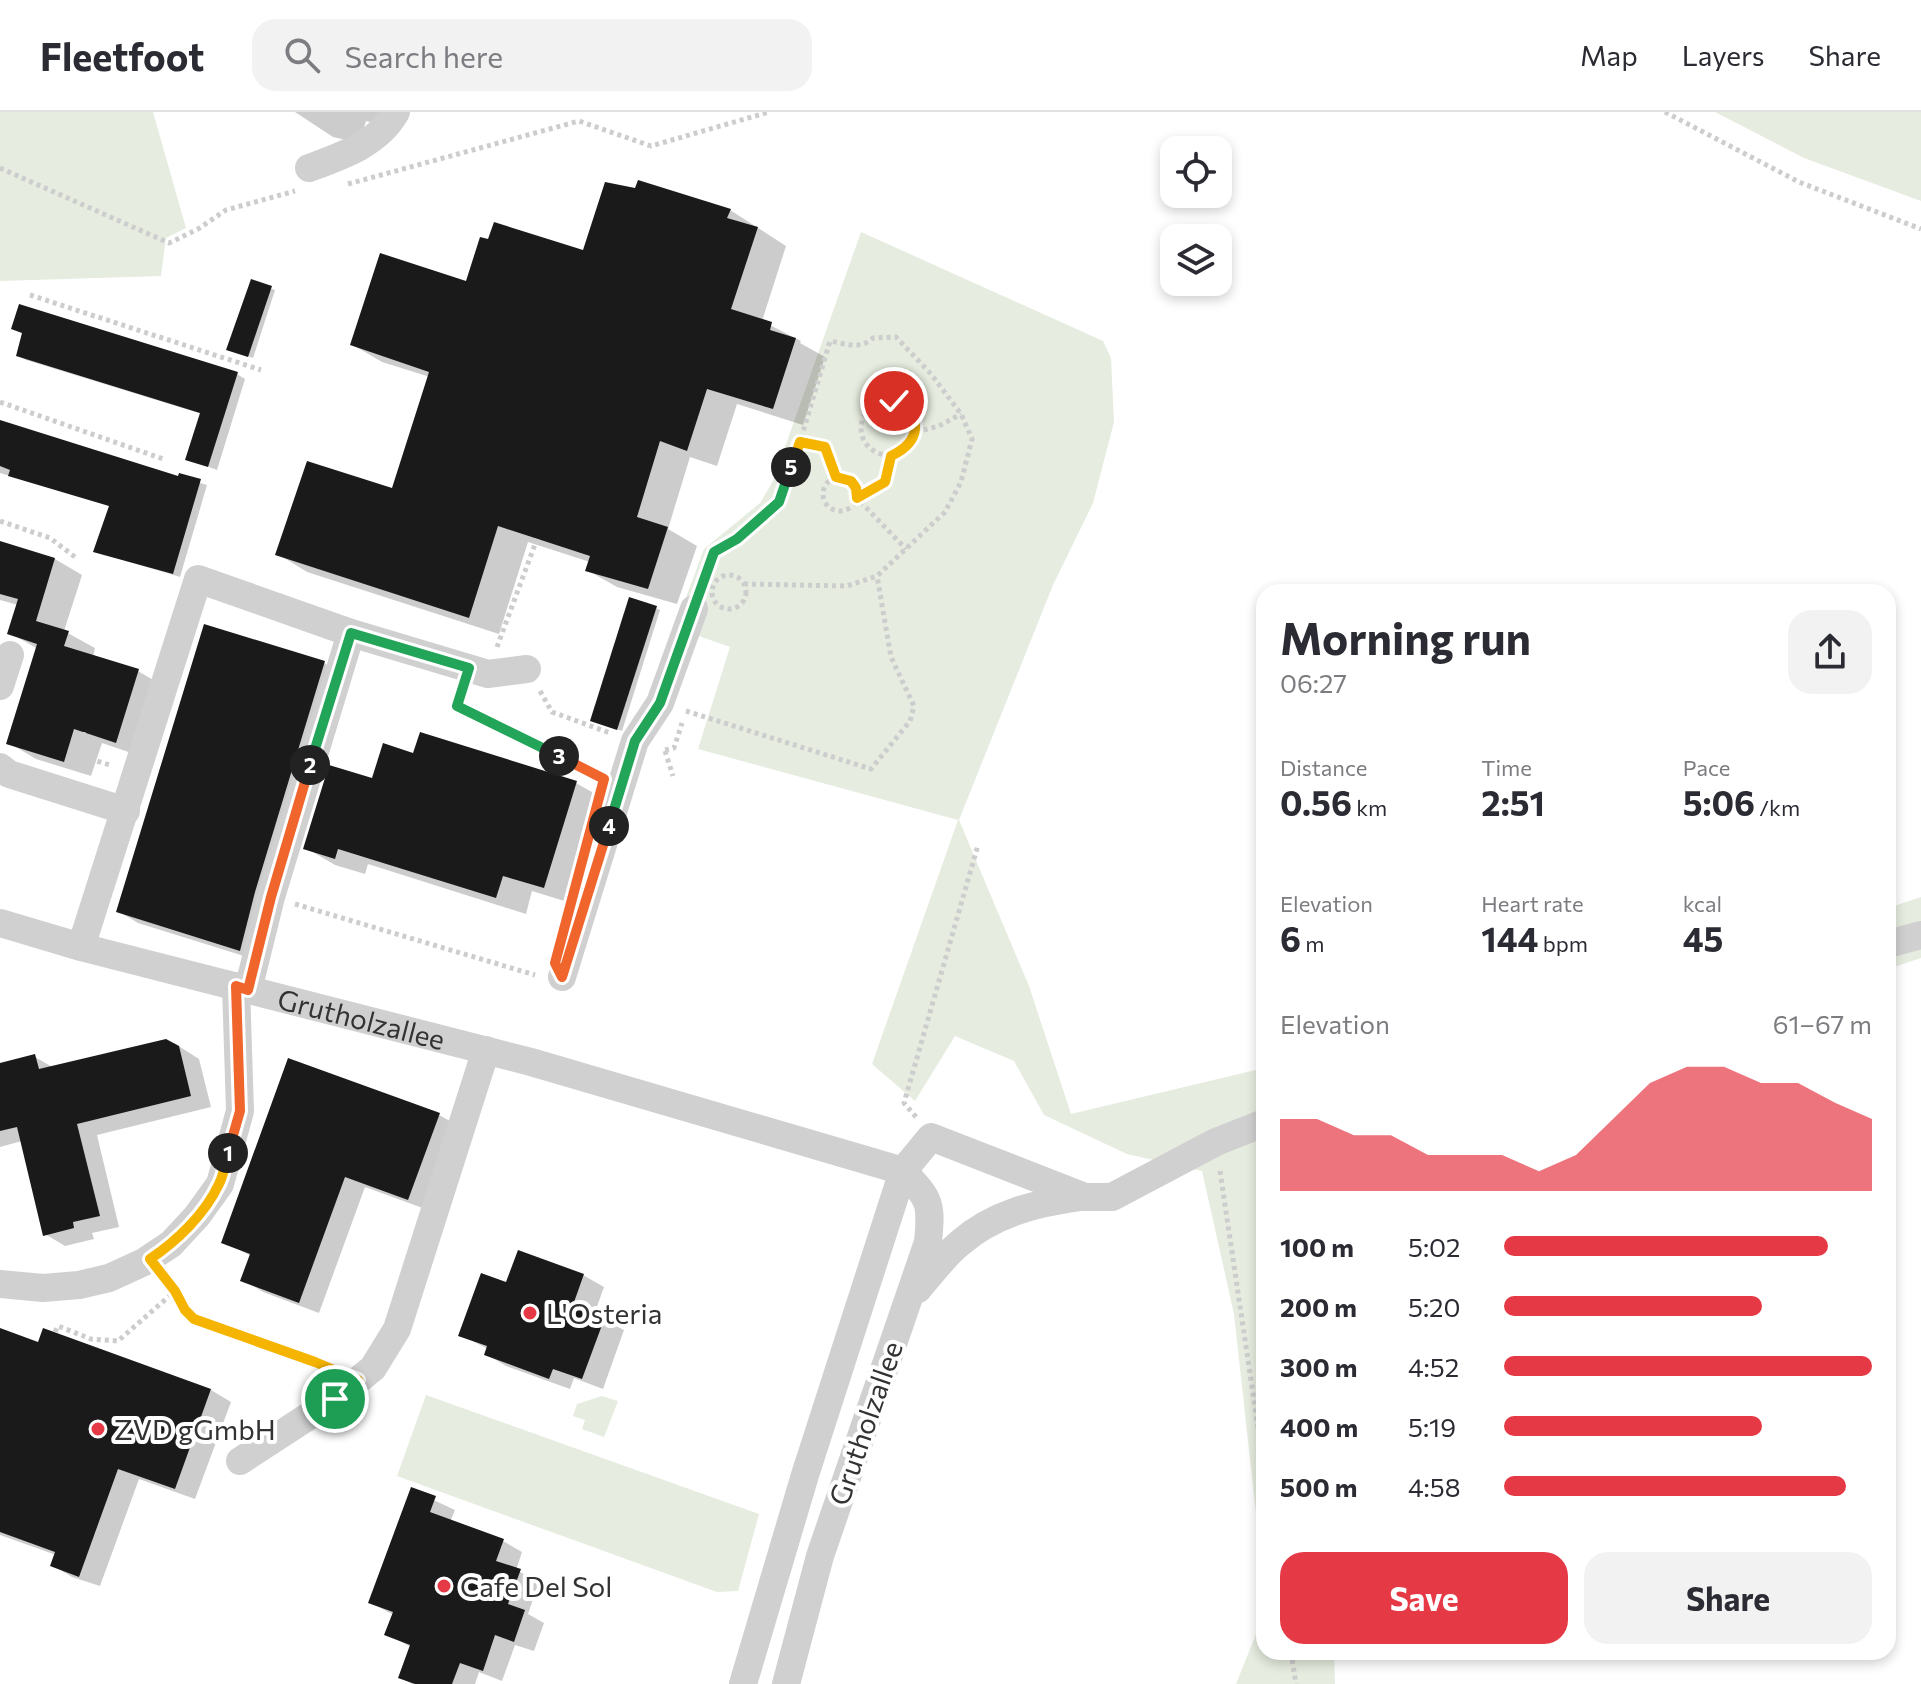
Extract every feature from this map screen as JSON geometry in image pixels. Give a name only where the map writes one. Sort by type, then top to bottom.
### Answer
[{"type":"street","points":[[305,179],[376,137],[396,112]]},
{"type":"street","points":[[81,947],[198,579],[351,633],[478,671],[527,669]]},
{"type":"street","points":[[551,976],[635,741],[660,703],[694,609]]},
{"type":"street","points":[[242,988],[351,633]]},
{"type":"street","points":[[0,686],[10,655]]},
{"type":"street","points":[[0,767],[9,774],[126,811]]},
{"type":"street","name":"Grutholzallee","points":[[0,923],[81,947],[486,1050],[903,1171],[927,1197],[931,1215],[928,1242],[820,1556],[786,1684]]},
{"type":"street","points":[[1896,942],[1921,935]]},
{"type":"street","name":"Grutholzallee","points":[[0,1284],[43,1288],[79,1285],[109,1278],[150,1259],[171,1244],[197,1216],[220,1184],[240,1111],[242,988]]},
{"type":"street","points":[[240,1461],[335,1399],[373,1368],[397,1329],[486,1050]]},
{"type":"street","points":[[909,1298],[960,1242],[1003,1215],[1050,1201],[1112,1197],[1216,1142],[1256,1126]]},
{"type":"street","points":[[931,1137],[1085,1197]]},
{"type":"street","name":"Grutholzallee","points":[[743,1684],[805,1475],[903,1171],[931,1137]]},
{"type":"path","points":[[341,184],[355,184],[579,121],[651,146],[769,112]]},
{"type":"path","points":[[1665,112],[1799,182],[1921,229]]},
{"type":"path","points":[[0,168],[169,243],[198,229],[226,210],[305,179]]},
{"type":"path","points":[[30,295],[261,370]]},
{"type":"path","points":[[694,609],[714,552],[737,539],[779,502],[830,341],[854,346],[865,345],[873,338],[896,337],[931,374],[961,414],[972,439],[961,482],[945,512],[877,576],[847,586],[745,584],[737,576],[725,574],[714,581],[711,593],[715,604],[727,609],[738,607],[746,596],[745,584]]},
{"type":"path","points":[[894,401],[906,407],[914,418],[916,432],[908,448],[891,456],[878,454],[867,446],[861,434],[862,420],[869,409],[881,402],[894,401]]},
{"type":"path","points":[[0,402],[166,460]]},
{"type":"path","points":[[916,432],[939,426],[961,414]]},
{"type":"path","points":[[800,442],[825,447],[836,477]]},
{"type":"path","points":[[891,456],[885,482],[857,498],[851,508],[840,511],[828,507],[823,499],[823,490],[828,482],[836,477],[851,481],[857,498],[906,549]]},
{"type":"path","points":[[0,521],[50,538],[75,557]]},
{"type":"path","points":[[537,539],[478,671],[457,706],[604,779]]},
{"type":"path","points":[[665,750],[674,748],[686,710],[871,769],[910,721],[914,706],[891,657],[877,576]]},
{"type":"path","points":[[83,732],[83,757],[138,774]]},
{"type":"path","points":[[931,1137],[904,1103],[978,845]]},
{"type":"path","points":[[271,897],[551,976]]},
{"type":"path","points":[[1216,1142],[1256,1414]]},
{"type":"path","points":[[150,1259],[194,1319],[358,1380]]},
{"type":"path","points":[[55,1332],[58,1326],[91,1339],[118,1341],[175,1291]]},
{"type":"path","points":[[1292,1660],[1296,1684]]},
{"type":"shaded area","points":[[0,112],[153,112],[186,228],[166,238],[161,276],[0,281]]},
{"type":"shaded area","points":[[1715,112],[1921,112],[1921,201],[1804,158]]},
{"type":"shaded area","points":[[861,232],[1103,341],[1111,358],[1114,422],[1093,503],[1053,585],[959,820],[1029,986],[1071,1114],[1256,1070],[1256,1513],[1234,1314],[1202,1171],[1127,1154],[1044,1115],[1014,1061],[955,1036],[915,1101],[872,1064],[958,820],[698,749],[730,647],[696,635],[685,600],[704,549],[760,503],[773,481]]},
{"type":"shaded area","points":[[1921,897],[1921,958],[1896,966],[1896,905]]},
{"type":"shaded area","points":[[426,1395],[759,1514],[738,1591],[717,1592],[397,1476]]},
{"type":"shaded area","points":[[602,1396],[618,1401],[604,1437],[582,1429],[585,1420],[573,1416],[577,1404]]},
{"type":"shaded area","points":[[1256,1634],[1256,1660],[1334,1660],[1335,1684],[1236,1684]]},
{"type":"building","points":[[638,180],[731,209],[727,218],[758,227],[731,309],[772,322],[770,330],[796,338],[773,409],[707,389],[687,451],[660,441],[637,517],[668,527],[648,589],[585,571],[590,556],[498,526],[469,618],[275,555],[307,461],[392,488],[429,372],[350,345],[380,253],[466,281],[480,237],[488,239],[494,222],[583,250],[605,182],[635,188]]},
{"type":"building","points":[[251,279],[272,286],[248,357],[226,350]]},
{"type":"building","points":[[19,304],[238,372],[208,467],[185,460],[200,413],[16,356],[22,333],[11,329]]},
{"type":"building","points":[[0,420],[178,476],[179,473],[201,479],[173,574],[93,552],[109,506],[8,476],[10,470],[0,466]]},
{"type":"building","points":[[0,541],[55,558],[36,621],[69,631],[64,646],[139,669],[116,743],[74,729],[64,762],[6,744],[37,644],[7,634],[18,599],[0,594]]},
{"type":"building","points":[[629,597],[657,606],[617,730],[590,721]]},
{"type":"building","points":[[204,624],[325,661],[240,951],[116,912]]},
{"type":"building","points":[[420,732],[577,781],[544,888],[503,876],[496,898],[338,849],[335,859],[303,849],[329,765],[372,778],[383,743],[413,753]]},
{"type":"building","points":[[166,1039],[179,1046],[191,1096],[77,1124],[100,1216],[73,1222],[74,1228],[43,1236],[17,1127],[0,1131],[0,1063],[35,1054],[39,1069]]},
{"type":"building","points":[[288,1058],[440,1113],[408,1200],[345,1177],[299,1303],[240,1281],[250,1254],[221,1243]]},
{"type":"building","name":"L'Osteria","points":[[518,1250],[584,1274],[573,1305],[605,1317],[582,1379],[553,1369],[549,1379],[484,1355],[487,1346],[458,1336],[481,1273],[506,1282]]},
{"type":"building","name":"ZVD gGmbH","points":[[0,1328],[38,1342],[43,1328],[211,1389],[175,1489],[118,1469],[79,1577],[50,1566],[55,1552],[0,1532]]},
{"type":"building","name":"Cafe Del Sol","points":[[411,1487],[436,1496],[430,1512],[504,1539],[496,1561],[521,1569],[508,1604],[525,1610],[514,1642],[495,1635],[483,1671],[460,1663],[452,1684],[415,1684],[398,1678],[410,1645],[384,1635],[393,1612],[368,1603]]},
{"type":"place","name":"L'Osteria","points":[[530,1313]]},
{"type":"place","name":"ZVD gGmbH","points":[[98,1429]]},
{"type":"place","name":"Cafe Del Sol","points":[[444,1586]]},
{"type":"route","points":[[335,1399],[358,1380],[194,1319],[150,1259],[171,1244],[197,1216],[220,1184],[240,1111],[236,986],[248,990],[271,897],[351,633],[469,668],[457,706],[604,779],[555,963],[562,977],[635,741],[660,703],[714,552],[737,539],[779,502],[800,442],[825,447],[836,477],[851,481],[857,498],[885,482],[891,456],[908,448],[916,432],[914,418],[906,407],[894,401]]}]
